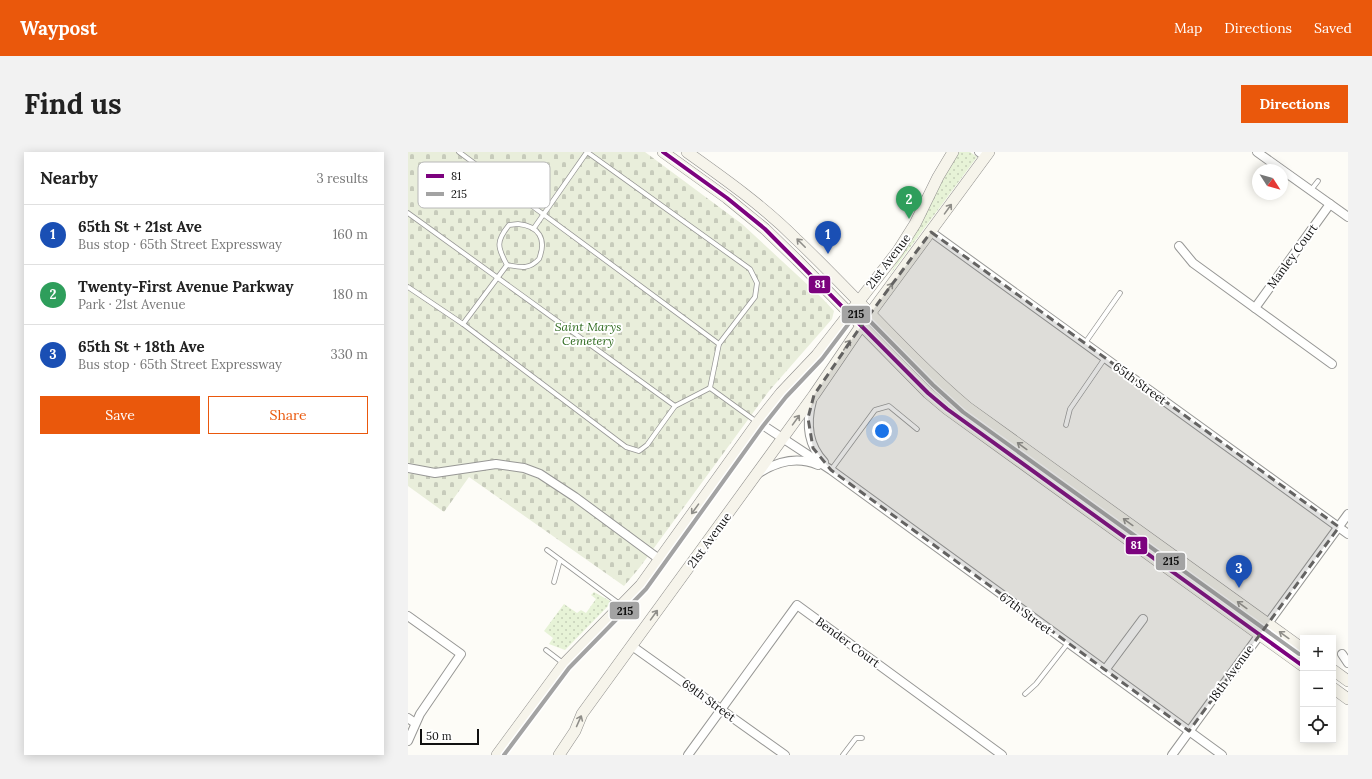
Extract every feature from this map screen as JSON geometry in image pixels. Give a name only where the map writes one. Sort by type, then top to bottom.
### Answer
[{"type":"main road","points":[[663,152],[727,198],[765,229],[861,326],[947,409],[1300,664]]},
{"type":"main road","points":[[687,152],[769,214],[796,238],[937,381],[967,407],[1300,647]]},
{"type":"main road","name":"21st Avenue","points":[[497,755],[564,664],[641,585],[758,422],[781,393],[818,355],[858,301],[898,251],[912,229],[953,152]]},
{"type":"main road","name":"21st Avenue","points":[[559,755],[575,731],[582,714],[814,395],[870,313],[931,232],[985,154]]},
{"type":"main road","points":[[1334,671],[1348,681]]},
{"type":"main road","points":[[1336,690],[1348,699]]},
{"type":"street","points":[[1257,152],[1348,217]]},
{"type":"street","name":"Manley Court","points":[[1255,308],[1330,204]]},
{"type":"street","name":"65th Street","points":[[931,232],[1348,534]]},
{"type":"street","points":[[1179,246],[1193,263],[1332,364]]},
{"type":"street","name":"67th Street","points":[[814,395],[808,418],[809,437],[819,457],[831,470]]},
{"type":"street","name":"67th Street","points":[[758,422],[831,470],[1222,755]]},
{"type":"street","name":"67th Street","points":[[754,477],[776,464],[794,460],[813,463],[831,470]]},
{"type":"street","points":[[408,468],[435,473],[496,464],[524,468],[540,474],[575,497],[659,559]]},
{"type":"street","name":"18th Avenue","points":[[1172,755],[1348,514]]},
{"type":"street","name":"Bender Court","points":[[722,708],[797,605],[1002,755]]},
{"type":"street","points":[[408,616],[461,654],[411,721],[408,741]]},
{"type":"street","points":[[1105,670],[1143,619]]},
{"type":"street","name":"69th Street","points":[[632,646],[722,708],[785,755]]},
{"type":"street","points":[[1342,654],[1348,663]]},
{"type":"street","points":[[688,755],[722,708]]},
{"type":"lane","points":[[459,152],[473,162]]},
{"type":"lane","points":[[550,204],[587,152],[750,269],[757,283],[755,297],[719,344],[710,388]]},
{"type":"lane","points":[[1311,191],[1318,181]]},
{"type":"lane","points":[[535,208],[719,344]]},
{"type":"lane","points":[[534,228],[547,208]]},
{"type":"lane","points":[[408,213],[675,406]]},
{"type":"lane","points":[[518,224],[534,228],[540,234],[542,243],[539,259],[530,266],[522,268],[506,265],[500,249],[499,240],[503,233],[509,226],[518,224]]},
{"type":"lane","points":[[463,324],[506,265]]},
{"type":"lane","points":[[408,287],[463,324],[626,447],[639,451],[647,445],[675,406],[710,388]]},
{"type":"lane","points":[[1085,343],[1120,293]]},
{"type":"lane","points":[[1066,425],[1070,409],[1106,358]]},
{"type":"lane","points":[[710,388],[758,422]]},
{"type":"lane","points":[[831,470],[874,410],[889,406],[917,429]]},
{"type":"lane","points":[[547,550],[622,605]]},
{"type":"lane","points":[[554,582],[560,560]]},
{"type":"lane","points":[[1024,694],[1036,684],[1068,643]]},
{"type":"lane","points":[[546,650],[564,664]]},
{"type":"lane","points":[[843,755],[856,738],[862,738]]},
{"type":"highlighted area","points":[[931,232],[1339,527],[1189,731],[831,470],[813,448],[808,418],[814,395],[861,326]]},
{"type":"green space","name":"Saint Marys Cemetery","points":[[408,152],[645,152],[742,224],[822,298],[834,311],[832,319],[769,391],[640,567],[624,586],[469,477],[444,512],[408,486]]},
{"type":"green space","points":[[958,152],[970,152],[977,157],[889,276]]},
{"type":"green space","points":[[594,592],[612,602],[565,650],[549,644],[553,638],[544,631],[564,604],[577,613],[581,610],[586,613],[596,599],[591,595]]},
{"type":"transit line","name":"81","points":[[663,152],[727,198],[765,229],[928,393],[947,409],[1300,664]]},
{"type":"transit line","name":"215","points":[[504,755],[569,668],[646,589],[763,426],[786,397],[822,359],[859,310],[933,385],[963,412],[1299,654]]},
{"type":"place","name":"Twenty-First Avenue Parkway","points":[[909,219]]},
{"type":"place","name":"65th St + 21st Ave","points":[[828,254]]},
{"type":"place","name":"65th St + 18th Ave","points":[[1239,588]]}]
